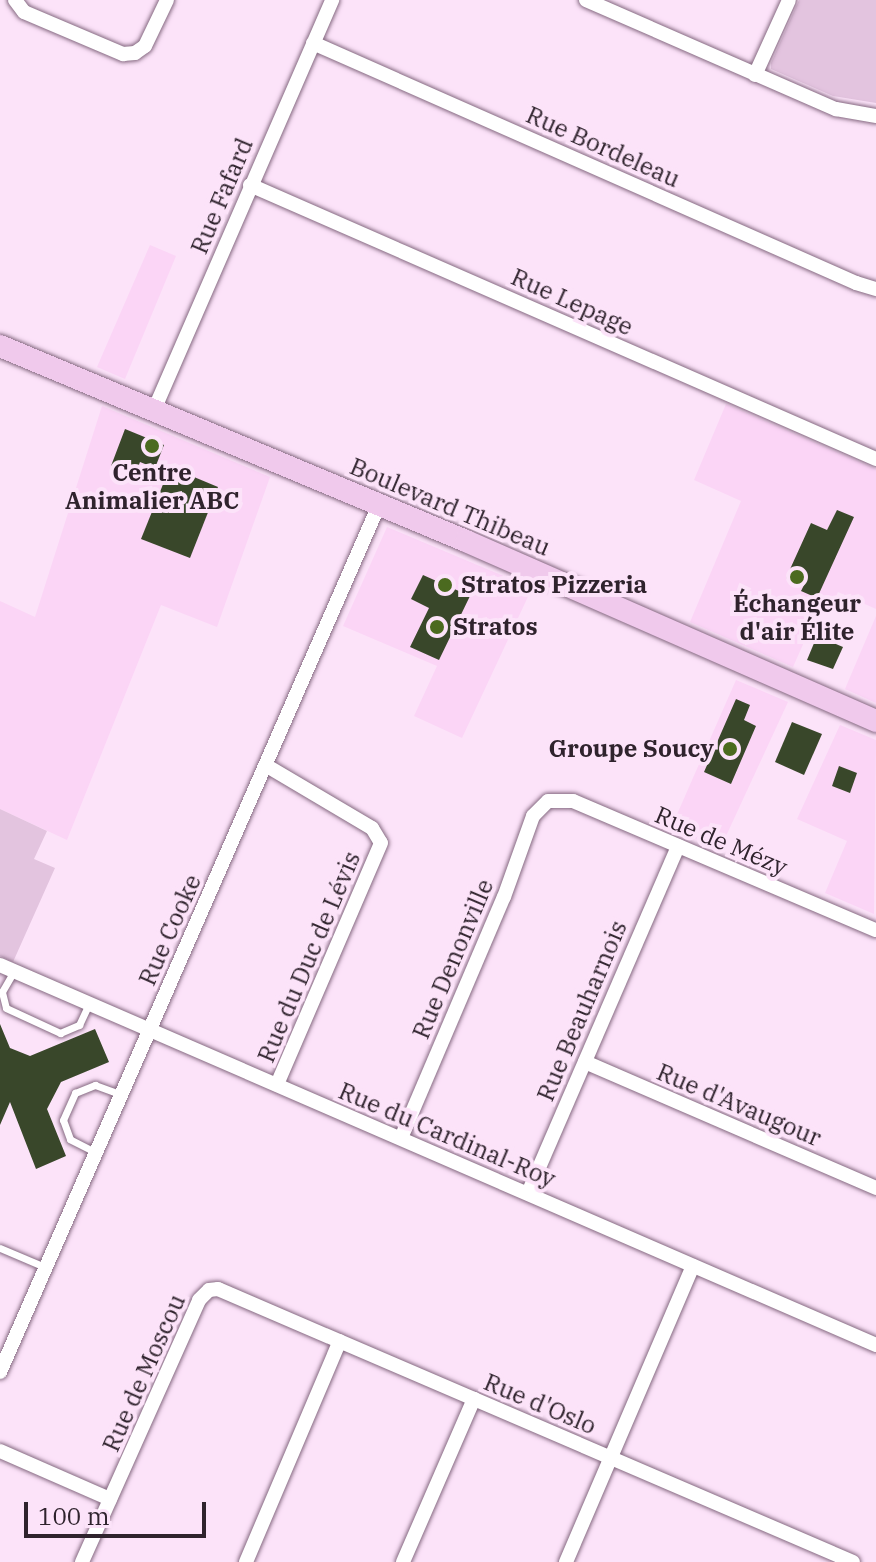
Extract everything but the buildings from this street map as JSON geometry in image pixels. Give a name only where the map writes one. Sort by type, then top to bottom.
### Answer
[{"type":"main road","name":"Boulevard Thibeau","points":[[0,346],[379,505],[876,721]]},
{"type":"street","points":[[15,0],[24,12],[123,54],[135,53],[145,46],[167,0]]},
{"type":"street","name":"Rue Fafard","points":[[154,410],[332,0]]},
{"type":"street","points":[[586,0],[836,109],[876,116]]},
{"type":"street","points":[[755,75],[789,0]]},
{"type":"street","name":"Rue Bordeleau","points":[[313,43],[842,277],[876,289]]},
{"type":"street","name":"Rue Lepage","points":[[250,185],[876,459]]},
{"type":"street","name":"Rue Cooke","points":[[0,1372],[379,505]]},
{"type":"street","name":"Rue du Duc de Lévis","points":[[267,766],[372,828],[381,843],[277,1085]]},
{"type":"street","name":"Rue de Mézy","points":[[548,801],[573,801],[876,930]]},
{"type":"street","name":"Rue Denonville","points":[[401,1138],[504,897],[533,816],[548,801]]},
{"type":"street","name":"Rue Beauharnois","points":[[528,1193],[678,846]]},
{"type":"street","name":"Rue du Cardinal-Roy","points":[[0,965],[876,1345]]},
{"type":"street","name":"Rue d'Avaugour","points":[[585,1062],[876,1188]]},
{"type":"street","points":[[566,1562],[693,1266]]},
{"type":"street","name":"Rue d'Oslo","points":[[209,1290],[223,1290],[853,1562]]},
{"type":"street","name":"Rue de Moscou","points":[[82,1562],[199,1300],[209,1290]]},
{"type":"street","points":[[246,1562],[340,1341]]},
{"type":"street","points":[[403,1562],[474,1399]]},
{"type":"street","points":[[0,1451],[110,1499]]},
{"type":"lane","points":[[14,971],[2,992],[6,1008],[60,1033],[79,1025],[89,1004]]},
{"type":"lane","points":[[95,1152],[70,1139],[63,1120],[75,1093],[95,1085],[120,1094]]},
{"type":"lane","points":[[0,1248],[45,1267]]},
{"type":"shaded area","points":[[799,0],[876,0],[876,103],[833,96],[771,69]]},
{"type":"shaded area","points":[[150,245],[176,256],[125,379],[97,367]]},
{"type":"shaded area","points":[[726,404],[876,469],[876,609],[838,592],[834,601],[824,597],[793,667],[690,622],[741,501],[694,480]]},
{"type":"shaded area","points":[[102,406],[270,477],[217,627],[161,605],[67,840],[0,809],[0,601],[35,617]]},
{"type":"shaded area","points":[[387,527],[532,588],[462,738],[414,716],[437,666],[343,626]]},
{"type":"shaded area","points":[[876,616],[876,703],[845,689]]},
{"type":"shaded area","points":[[736,680],[788,702],[720,849],[671,828]]},
{"type":"shaded area","points":[[840,725],[876,740],[874,914],[825,893],[847,841],[797,819]]},
{"type":"shaded area","points":[[0,809],[47,831],[34,859],[55,868],[13,962],[0,956]]},
{"type":"place","name":"Centre Animalier ABC","points":[[152,446]]},
{"type":"place","name":"Échangeur d'air Élite","points":[[797,577]]},
{"type":"place","name":"Stratos Pizzeria","points":[[445,585]]},
{"type":"place","name":"Stratos","points":[[437,627]]},
{"type":"place","name":"Groupe Soucy","points":[[730,749]]}]
